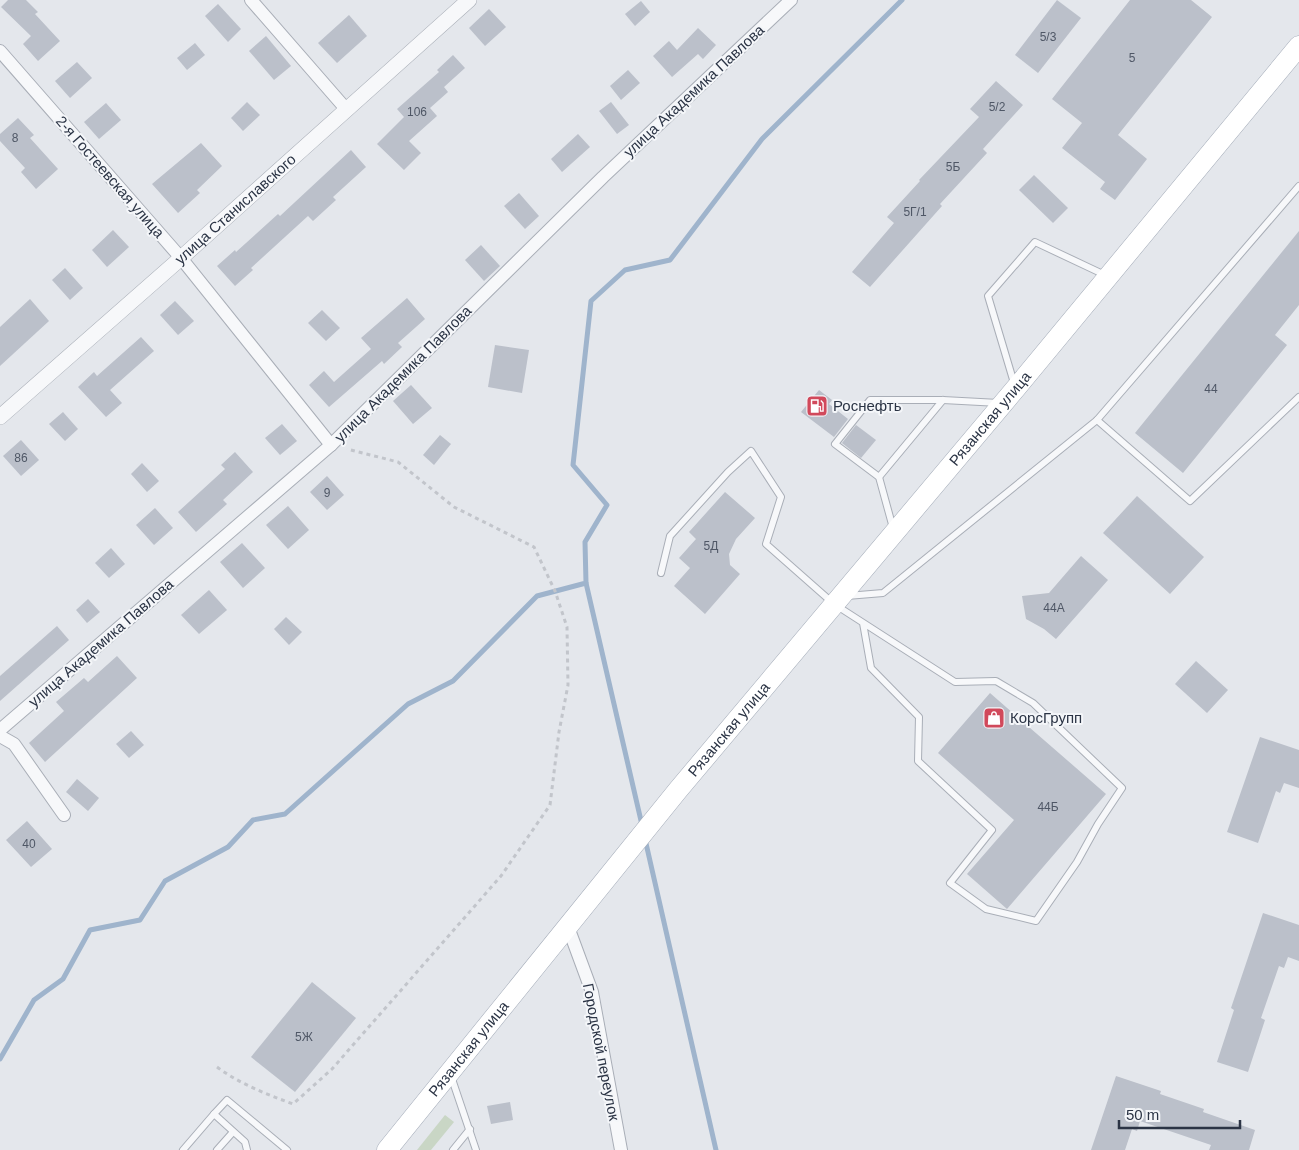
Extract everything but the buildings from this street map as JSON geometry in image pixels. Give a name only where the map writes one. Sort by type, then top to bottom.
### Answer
[{"type":"main road","name":"Рязанская улица","points":[[387,1150],[678,790],[1016,388],[1299,46]]},
{"type":"street","points":[[252,0],[346,109]]},
{"type":"street","name":"улица Станиславского","points":[[2,412],[181,258],[469,0]]},
{"type":"street","name":"улица Академика Павлова","points":[[0,730],[332,445],[603,177],[791,0]]},
{"type":"street","name":"2-я Гостеевская улица","points":[[0,51],[181,258],[332,445]]},
{"type":"street","points":[[0,736],[14,744],[64,815]]},
{"type":"street","name":"Городской переулок","points":[[568,927],[592,992],[621,1150]]},
{"type":"lane","points":[[837,600],[883,593],[1097,420],[1299,186]]},
{"type":"lane","points":[[1016,388],[988,296],[1035,242],[1108,277]]},
{"type":"lane","points":[[1097,420],[1190,501],[1299,397]]},
{"type":"lane","points":[[894,532],[879,477],[835,444],[870,400],[943,400],[1003,403]]},
{"type":"lane","points":[[879,477],[943,400]]},
{"type":"lane","points":[[661,573],[670,536],[728,472],[751,450],[781,497],[766,544],[837,600],[862,624],[955,682],[996,681],[1033,703],[1122,788],[1098,824],[1078,862],[1036,921],[986,909],[950,883],[992,830],[918,761],[919,717],[871,668],[862,624]]},
{"type":"lane","points":[[450,1073],[476,1150]]},
{"type":"lane","points":[[183,1150],[225,1101],[230,1100],[286,1150]]},
{"type":"lane","points":[[214,1114],[245,1142],[247,1150]]},
{"type":"lane","points":[[453,1150],[470,1129]]},
{"type":"lane","points":[[217,1150],[233,1132]]},
{"type":"path","points":[[217,1067],[232,1078],[293,1104],[332,1069],[501,876],[550,805],[558,732],[568,685],[567,627],[555,591],[534,547],[454,507],[398,462],[332,445]]},
{"type":"green space","points":[[445,1115],[454,1122],[431,1150],[417,1150]]},
{"type":"waterway","points":[[0,1059],[34,1000],[63,979],[90,930],[140,920],[165,881],[228,847],[253,820],[285,814],[408,704],[453,681],[537,596],[586,583],[585,542],[607,505],[573,465],[591,301],[625,270],[670,260],[762,139],[902,0]]},
{"type":"waterway","points":[[586,583],[642,825]]},
{"type":"waterway","points":[[645,839],[716,1150]]},
{"type":"place","name":"Роснефть","points":[[817,406]]},
{"type":"place","name":"КорсГрупп","points":[[994,718]]}]
